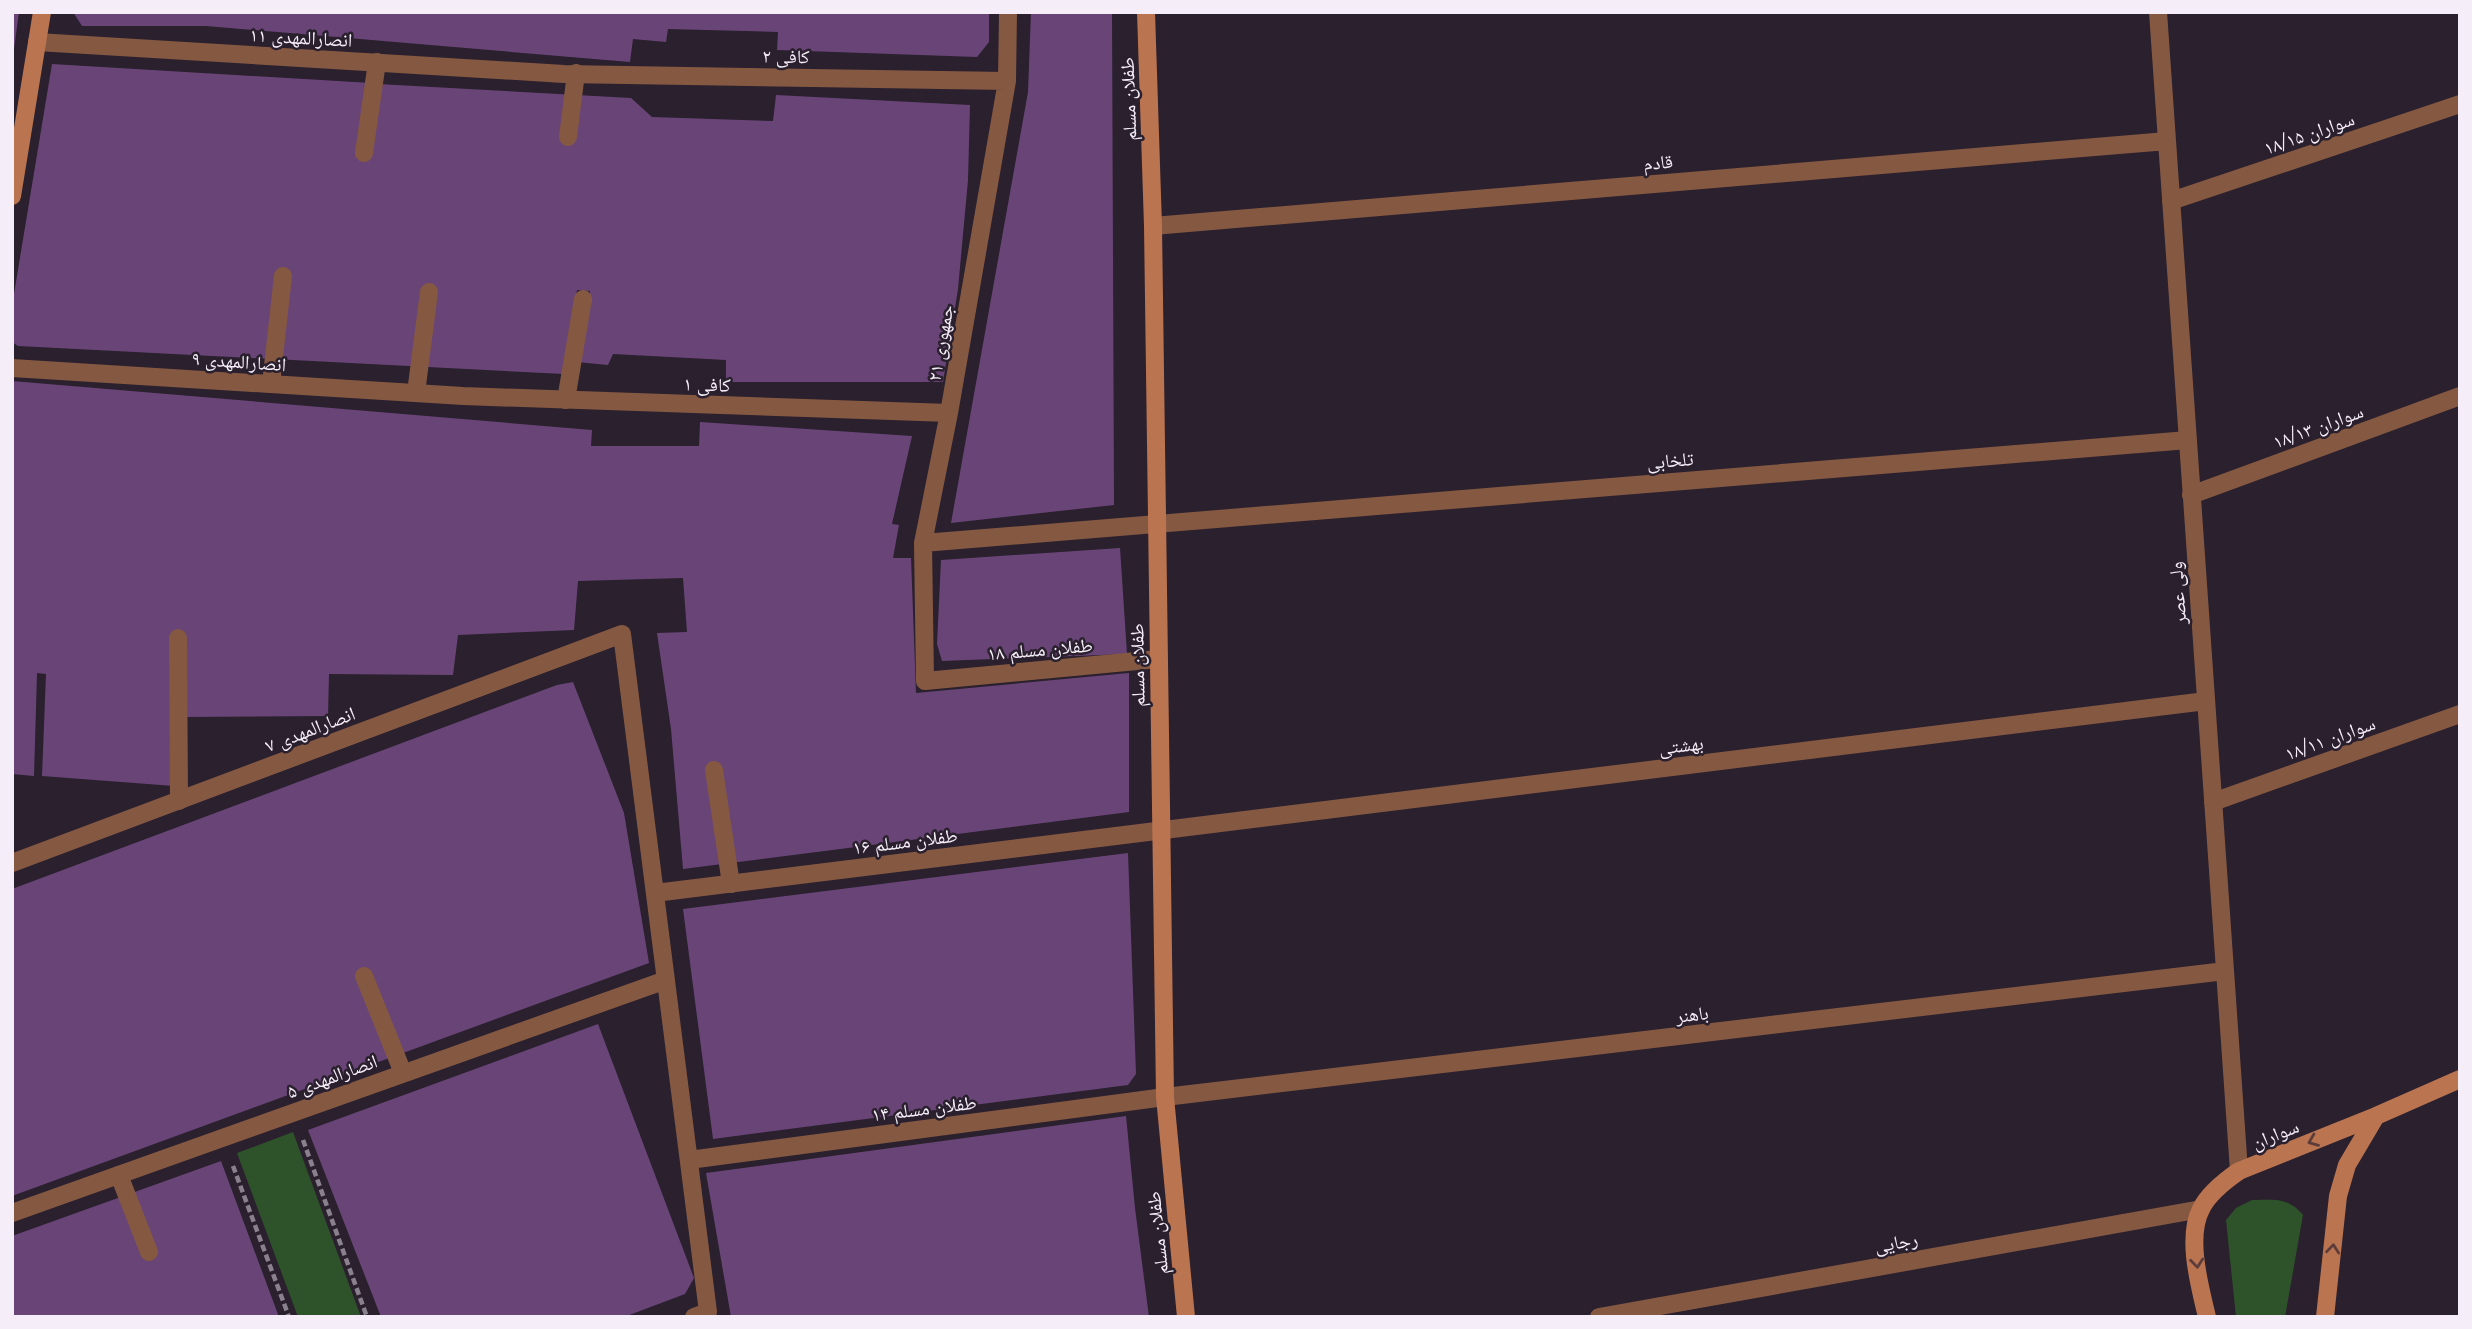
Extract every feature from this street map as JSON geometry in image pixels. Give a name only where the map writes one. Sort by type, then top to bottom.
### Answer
[{"type":"street","points":[[13,189],[20,100],[37,42],[42,12]]},
{"type":"street","name":"جمهوری ۲۱","points":[[925,681],[923,542],[949,414],[1007,81],[1008,12]]},
{"type":"street","name":"طفلان مسلم","points":[[1146,12],[1153,226],[1165,1097],[1186,1317]]},
{"type":"street","name":"ولی عصر","points":[[2158,12],[2239,1171]]},
{"type":"street","name":"انصارالمهدی ۱۱","points":[[37,42],[570,74]]},
{"type":"street","points":[[364,153],[377,62]]},
{"type":"street","points":[[568,137],[570,74]]},
{"type":"street","name":"کافی ۲","points":[[570,74],[1007,81]]},
{"type":"street","name":"سواران ۱۸/۱۵","points":[[2171,201],[2460,104]]},
{"type":"street","name":"قادم","points":[[1153,226],[2167,141]]},
{"type":"street","points":[[271,384],[283,276]]},
{"type":"street","points":[[416,394],[429,292]]},
{"type":"street","points":[[566,400],[583,299]]},
{"type":"street","name":"انصارالمهدی ۹","points":[[12,368],[463,396]]},
{"type":"street","name":"کافی ۱","points":[[463,396],[949,414]]},
{"type":"street","name":"سواران ۱۸/۱۳","points":[[2192,495],[2460,396]]},
{"type":"street","name":"تلخابی","points":[[923,542],[2188,440]]},
{"type":"street","name":"انصارالمهدی ۷","points":[[12,863],[622,634],[655,893]]},
{"type":"street","points":[[177,638],[179,801]]},
{"type":"street","name":"طفلان مسلم ۱۸","points":[[925,681],[1158,659]]},
{"type":"street","name":"بهشتی","points":[[1161,831],[2206,701]]},
{"type":"street","name":"سواران ۱۸/۱۱","points":[[2213,802],[2460,714]]},
{"type":"street","points":[[714,771],[731,884]]},
{"type":"street","name":"طفلان مسلم ۱۶","points":[[655,893],[1161,831]]},
{"type":"street","points":[[655,893],[689,1160],[701,1314]]},
{"type":"street","name":"باهنر","points":[[1165,1097],[2225,971]]},
{"type":"street","points":[[364,976],[403,1073]]},
{"type":"street","name":"انصارالمهدی ۵","points":[[12,1213],[666,980]]},
{"type":"street","name":"سواران","points":[[2201,1209],[2224,1182],[2239,1171],[2460,1079]]},
{"type":"street","name":"طفلان مسلم ۱۴","points":[[689,1160],[1165,1097]]},
{"type":"street","points":[[2325,1317],[2339,1196],[2347,1165],[2376,1116]]},
{"type":"street","points":[[119,1175],[149,1252]]},
{"type":"street","points":[[2201,1209],[2194,1235],[2199,1280],[2207,1317]]},
{"type":"street","name":"رجایی","points":[[1599,1317],[2201,1209]]},
{"type":"path","points":[[293,1112],[367,1317]]},
{"type":"path","points":[[223,1138],[289,1317]]},
{"type":"green space","points":[[293,1132],[361,1317],[298,1317],[237,1153]]},
{"type":"green space","points":[[2252,1200],[2286,1202],[2303,1215],[2285,1317],[2236,1317],[2226,1220],[2236,1208]]},
{"type":"building","points":[[12,12],[19,12],[14,49],[12,49]]},
{"type":"building","points":[[73,12],[989,12],[989,42],[977,57],[777,50],[778,32],[668,29],[666,42],[633,39],[630,62],[206,26],[82,26]]},
{"type":"building","points":[[1031,12],[1112,12],[1114,505],[951,523],[1028,92]]},
{"type":"building","points":[[52,64],[371,83],[357,159],[368,160],[378,84],[631,98],[652,117],[773,121],[776,95],[970,105],[968,180],[958,289],[943,382],[726,382],[726,360],[613,354],[608,365],[577,362],[590,291],[577,290],[564,374],[18,346],[12,342],[12,306]]},
{"type":"building","points":[[12,381],[592,430],[591,446],[699,446],[700,422],[912,436],[892,524],[899,525],[893,558],[911,558],[916,693],[1129,673],[1129,812],[683,869],[671,729],[657,633],[687,632],[683,578],[578,581],[574,630],[458,635],[453,675],[329,674],[328,716],[183,717],[174,786],[42,776],[46,674],[37,673],[34,776],[12,774]]},
{"type":"building","points":[[1120,548],[1127,654],[942,661],[937,644],[941,560]]},
{"type":"building","points":[[573,682],[624,813],[649,963],[12,1196],[12,889],[557,685]]},
{"type":"building","points":[[1128,853],[1136,1074],[1128,1085],[713,1139],[683,909]]},
{"type":"building","points":[[598,1024],[694,1278],[685,1294],[624,1317],[381,1317],[308,1130]]},
{"type":"building","points":[[1126,1116],[1149,1317],[731,1317],[706,1173]]},
{"type":"building","points":[[221,1161],[279,1317],[12,1317],[12,1236]]}]
